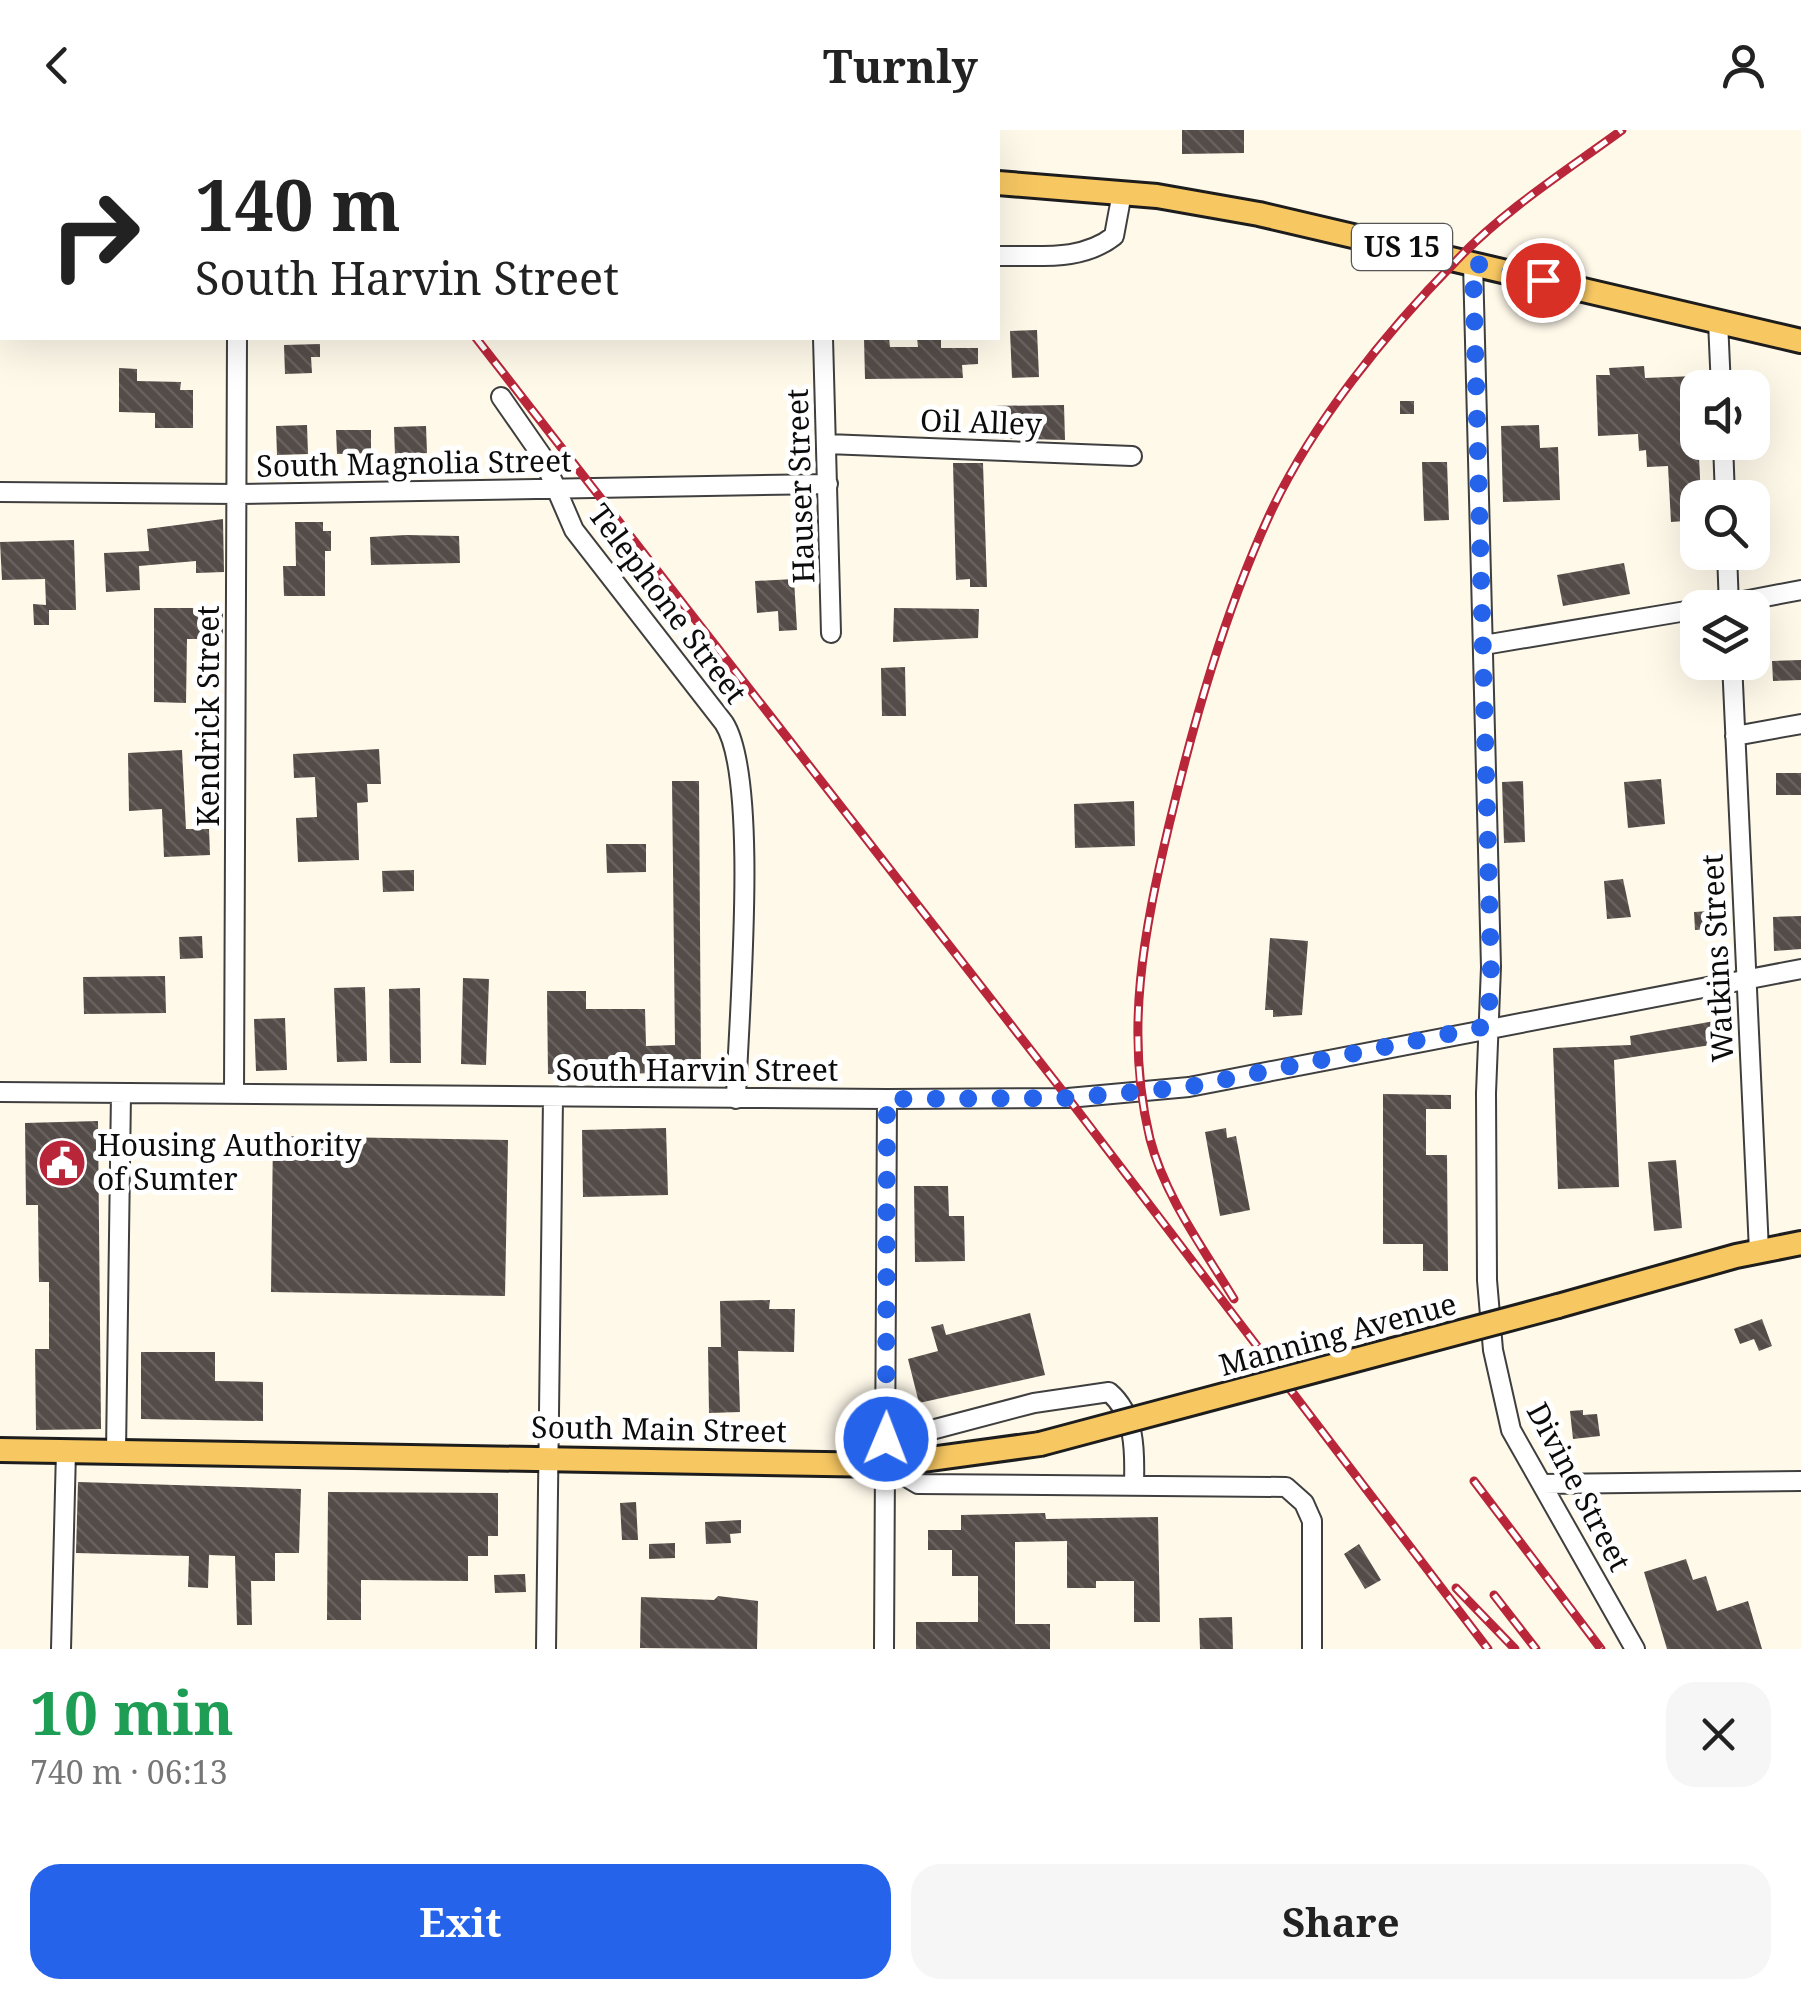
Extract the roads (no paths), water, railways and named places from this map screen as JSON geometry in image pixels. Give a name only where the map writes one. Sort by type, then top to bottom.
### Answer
[{"type":"main road","name":"US 15","points":[[1000,183],[1122,193],[1259,214],[1801,341]]},
{"type":"main road","name":"Manning Avenue","points":[[886,1465],[1040,1444],[1801,1243]]},
{"type":"main road","name":"South Main Street","points":[[0,1450],[886,1465]]},
{"type":"street","points":[[1000,256],[1070,255],[1098,250],[1114,236],[1122,193]]},
{"type":"street","name":"Divine Street","points":[[1473,263],[1484,645],[1487,1280],[1493,1350],[1511,1430],[1635,1649]]},
{"type":"street","points":[[1718,321],[1720,370]]},
{"type":"street","name":"Kendrick Street","points":[[234,1094],[237,340]]},
{"type":"street","name":"Hauser Street","points":[[823,340],[831,633]]},
{"type":"street","name":"Telephone Street","points":[[502,397],[542,456],[574,530],[724,723],[737,748],[743,820],[736,1099]]},
{"type":"street","name":"Oil Alley","points":[[827,444],[1132,456]]},
{"type":"street","name":"South Magnolia Street","points":[[0,492],[237,494],[828,484]]},
{"type":"street","points":[[1770,597],[1801,590]]},
{"type":"street","points":[[1484,645],[1680,612]]},
{"type":"street","name":"Watkins Street","points":[[1733,680],[1760,1251]]},
{"type":"street","points":[[1735,736],[1801,724]]},
{"type":"street","name":"South Harvin Street","points":[[0,1092],[1068,1098],[1188,1087],[1488,1026],[1801,969]]},
{"type":"street","points":[[116,1452],[121,1092]]},
{"type":"street","points":[[546,1649],[554,1098]]},
{"type":"street","points":[[884,1649],[887,1099]]},
{"type":"street","points":[[887,1413],[902,1429],[920,1433],[1034,1403],[1109,1392],[1124,1405],[1134,1451],[1134,1483]]},
{"type":"street","points":[[61,1649],[66,1452]]},
{"type":"street","name":"South Main Street","points":[[886,1465],[918,1484],[1286,1487],[1304,1504],[1312,1522],[1312,1649]]},
{"type":"street","points":[[1542,1484],[1801,1481]]},
{"type":"railway","points":[[1234,1299],[1165,1181],[1150,1139],[1138,1059],[1140,981],[1152,904],[1189,747],[1224,629],[1286,482],[1328,414],[1377,349],[1494,225],[1622,130]]},
{"type":"railway","points":[[478,340],[1068,1098],[1488,1649]]},
{"type":"railway","points":[[1474,1481],[1601,1649]]},
{"type":"railway","points":[[1456,1588],[1515,1649]]},
{"type":"railway","points":[[1494,1595],[1536,1649]]},
{"type":"place","name":"Housing Authority of Sumter","points":[[62,1163]]}]
